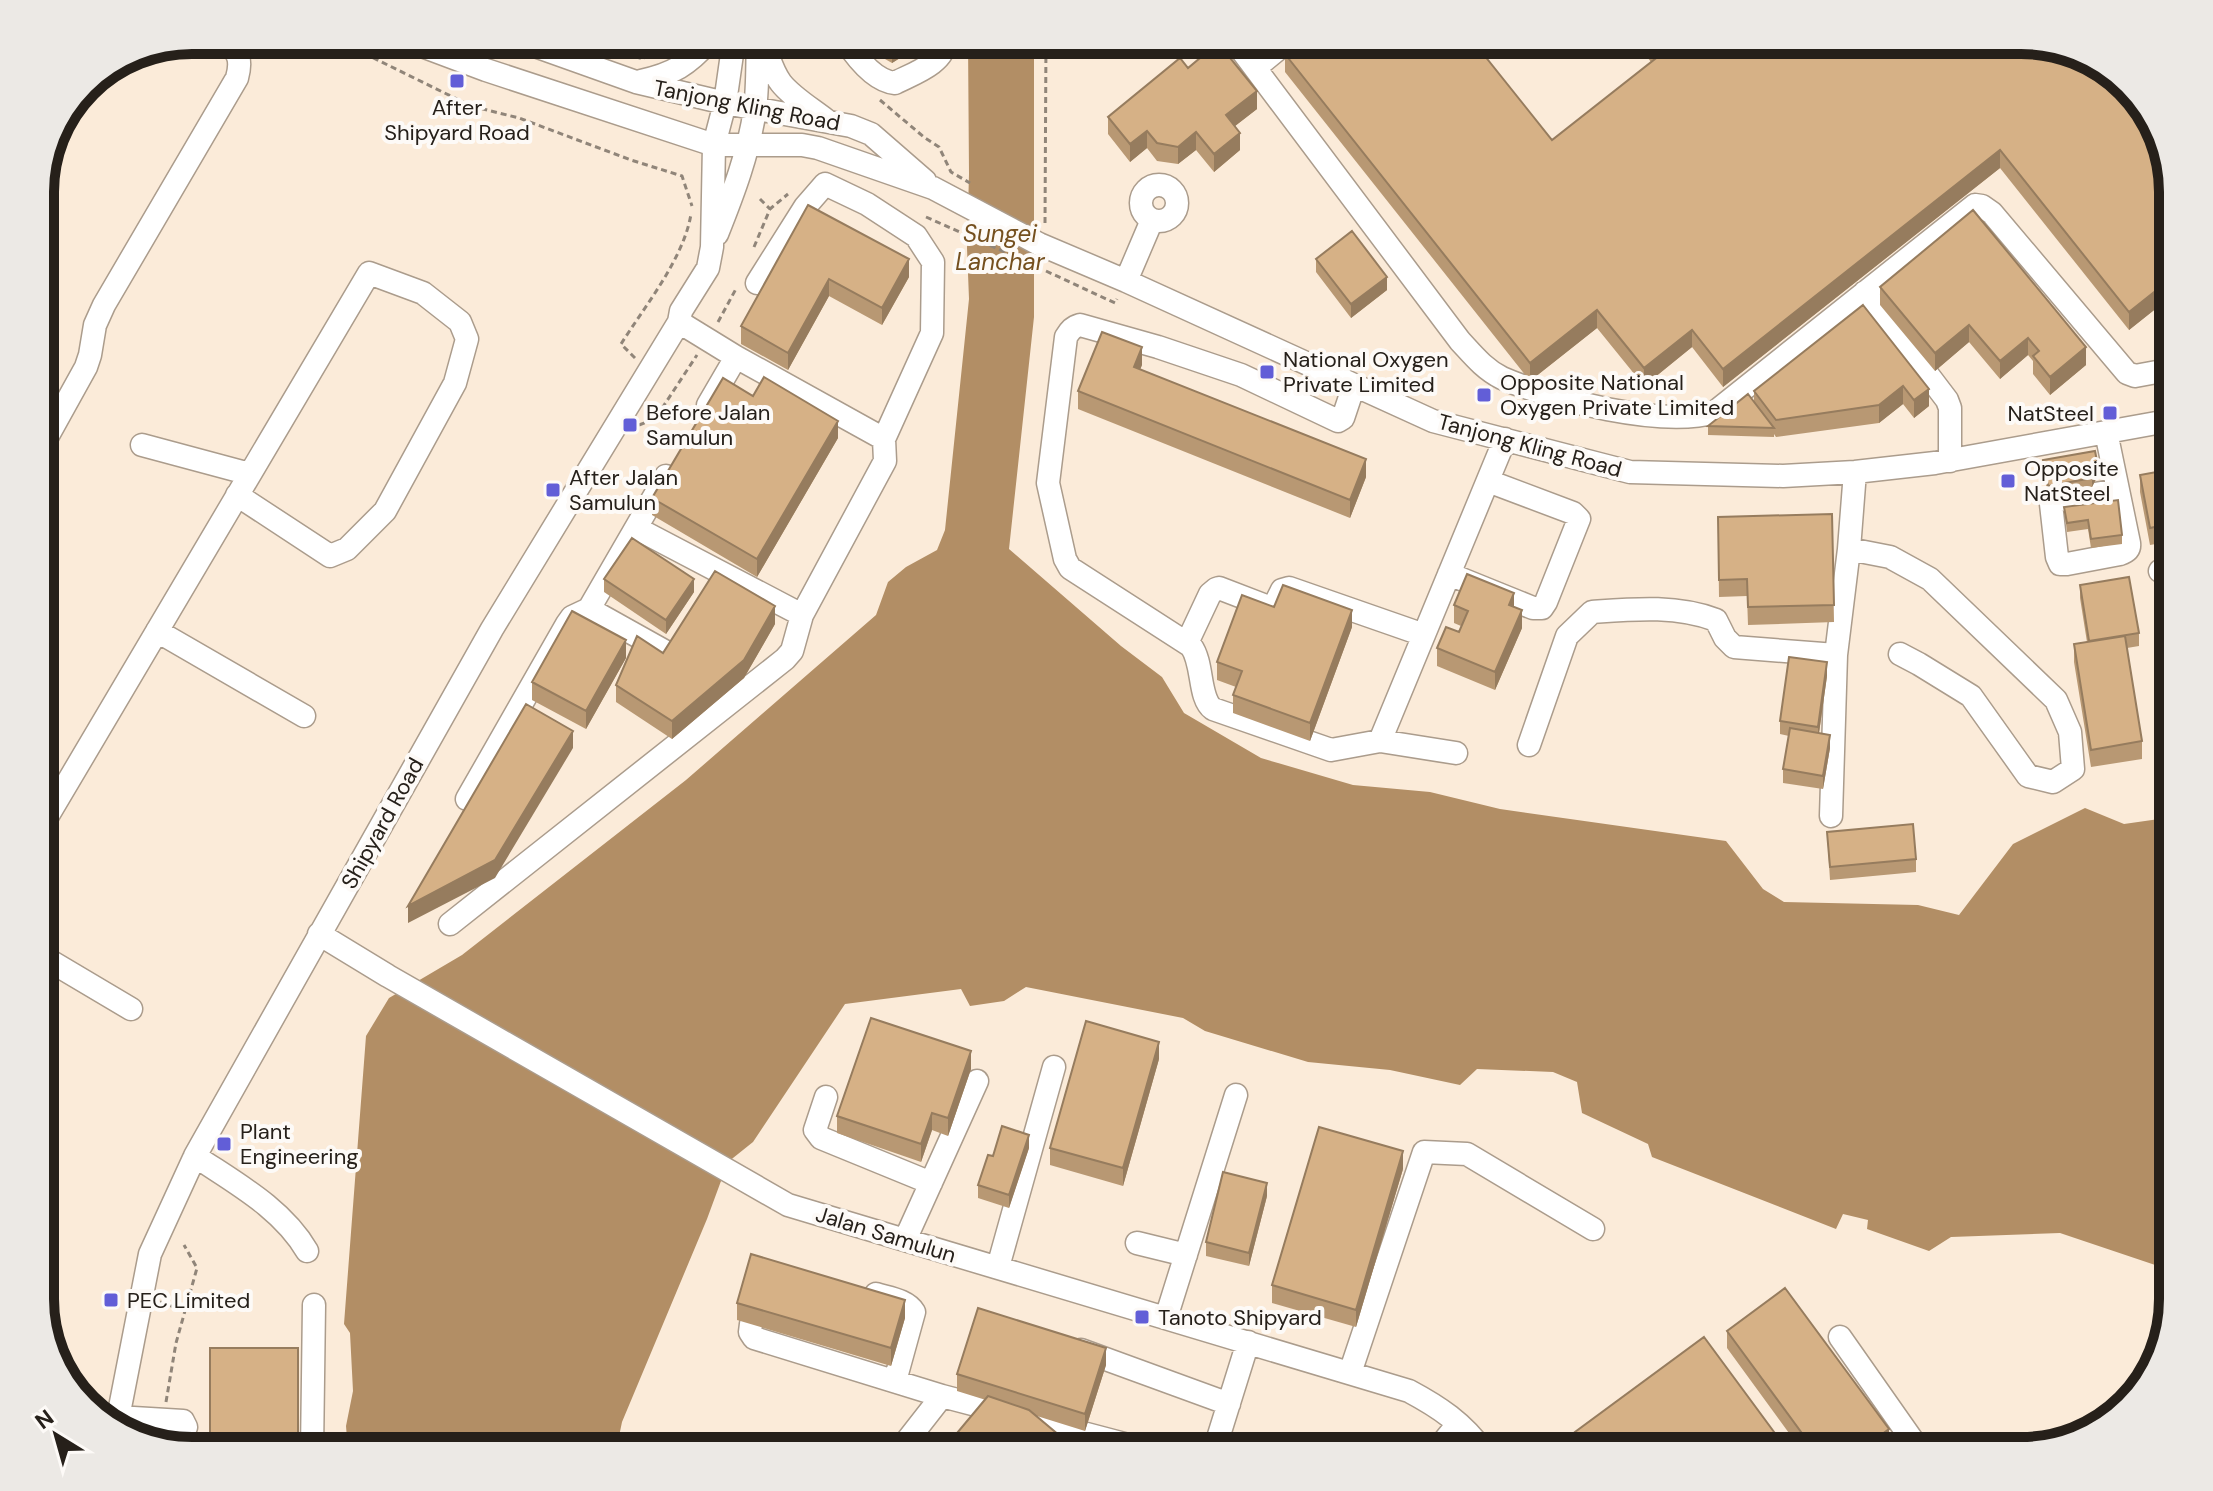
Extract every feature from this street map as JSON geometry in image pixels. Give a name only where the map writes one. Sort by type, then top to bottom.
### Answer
[{"type":"street","points":[[54,422],[86,367],[95,325],[104,305],[237,78],[240,67],[238,54]]},
{"type":"street","name":"Tanjong Kling Road","points":[[443,54],[714,145],[802,145],[818,148],[933,188],[1042,245],[1433,421],[1630,472],[1783,476],[1855,472],[1950,461],[2159,423]]},
{"type":"street","name":"Tanjong Kling Road","points":[[557,54],[636,82],[725,103],[851,126],[871,134],[933,188]]},
{"type":"street","name":"Tanjong Kling Road","points":[[636,82],[671,73],[697,54]]},
{"type":"street","name":"Shipyard Road","points":[[117,1415],[150,1254],[195,1156],[492,629],[679,322],[681,311],[708,268],[712,247],[714,145],[725,103],[732,54]]},
{"type":"street","name":"Shipyard Road","points":[[712,247],[747,147],[755,108],[758,54]]},
{"type":"street","points":[[769,54],[771,66],[782,85],[829,123]]},
{"type":"street","points":[[847,54],[883,80],[895,83],[930,64],[941,54]]},
{"type":"street","points":[[1244,54],[1460,341],[1481,365],[1501,377],[1584,405],[1669,417],[1700,417],[1715,412],[1975,205],[1992,213],[2127,373],[2135,376],[2159,372]]},
{"type":"street","points":[[1255,68],[1272,54]]},
{"type":"street","points":[[450,924],[785,659],[792,651],[802,615],[885,461],[884,439],[932,333],[933,262],[916,236],[867,204],[825,184],[747,284]]},
{"type":"street","points":[[1126,281],[1152,220]]},
{"type":"street","points":[[54,805],[237,495],[369,273],[423,293],[460,322],[467,339],[455,383],[385,511],[347,549],[330,556],[237,495]]},
{"type":"street","points":[[1865,292],[1947,400],[1950,408],[1950,461]]},
{"type":"street","points":[[679,322],[884,439]]},
{"type":"street","points":[[1354,385],[1343,418],[1338,421],[1241,375],[1080,325],[1071,329],[1066,337],[1048,483],[1066,563],[1191,646],[1198,658],[1206,702],[1213,709],[1331,750],[1380,741],[1456,753]]},
{"type":"street","points":[[697,423],[736,357]]},
{"type":"street","points":[[2106,432],[2118,490]]},
{"type":"street","points":[[1380,741],[1505,439]]},
{"type":"street","points":[[142,445],[250,474]]},
{"type":"street","points":[[467,799],[567,624],[572,617],[589,609],[674,462]]},
{"type":"street","points":[[1831,816],[1836,655],[1855,472]]},
{"type":"street","points":[[1449,574],[1533,608],[1542,608],[1546,602],[1579,519],[1573,513],[1488,481]]},
{"type":"street","points":[[636,528],[802,615]]},
{"type":"street","points":[[1849,549],[1890,557],[1930,579],[2056,700],[2070,732],[2073,769],[2053,782],[2028,776],[1971,696],[1900,654]]},
{"type":"street","points":[[1187,643],[1210,594],[1219,588],[1271,608],[1282,590],[1289,588],[1424,635]]},
{"type":"street","points":[[1529,745],[1567,636],[1592,612],[1650,608],[1701,614],[1716,620],[1725,638],[1734,647],[1836,655]]},
{"type":"street","points":[[589,609],[666,652]]},
{"type":"street","points":[[157,631],[304,716]]},
{"type":"street","name":"Jalan Samulun","points":[[319,934],[788,1205],[1409,1391],[1445,1411],[1470,1437]]},
{"type":"street","points":[[54,963],[131,1009]]},
{"type":"street","points":[[998,1267],[1054,1067]]},
{"type":"street","points":[[905,1240],[977,1081]]},
{"type":"street","points":[[1166,1318],[1236,1095]]},
{"type":"street","points":[[826,1097],[815,1130],[821,1138],[931,1183]]},
{"type":"street","points":[[1350,1373],[1424,1152],[1467,1154],[1593,1229]]},
{"type":"street","points":[[195,1156],[273,1210],[307,1251]]},
{"type":"street","points":[[1137,1243],[1186,1255]]},
{"type":"street","points":[[860,1289],[905,1303],[914,1312],[895,1381]]},
{"type":"street","points":[[312,1437],[314,1305]]},
{"type":"street","points":[[751,1324],[750,1332],[754,1338],[942,1396],[1098,1437]]},
{"type":"street","points":[[1840,1337],[1910,1437]]},
{"type":"street","points":[[1218,1437],[1248,1342]]},
{"type":"street","points":[[1081,1350],[1229,1404]]},
{"type":"street","points":[[910,1437],[942,1396]]},
{"type":"street","points":[[128,1421],[163,1419],[183,1421],[186,1427]]},
{"type":"street","points":[[1447,1437],[1458,1424]]},
{"type":"path","points":[[365,54],[471,106],[519,118],[682,176],[692,206],[688,231],[678,253],[621,344],[649,372]]},
{"type":"path","points":[[626,54],[652,57]]},
{"type":"path","points":[[1042,245],[1046,54]]},
{"type":"path","points":[[879,100],[939,147],[951,172],[978,188]]},
{"type":"path","points":[[753,250],[770,209],[795,190]]},
{"type":"path","points":[[760,199],[770,209]]},
{"type":"path","points":[[919,214],[1115,303],[1126,281]]},
{"type":"path","points":[[609,437],[655,419],[747,284]]},
{"type":"path","points":[[163,1419],[176,1343],[197,1268],[184,1245]]},
{"type":"path","points":[[141,1296],[185,1311]]},
{"type":"water","name":"Sungei Lanchar","points":[[968,54],[1034,54],[1034,317],[1009,549],[1121,646],[1162,677],[1184,713],[1261,758],[1353,785],[1430,792],[1500,809],[1726,841],[1763,889],[1784,902],[1918,905],[1959,915],[2013,844],[2085,808],[2124,824],[2159,819],[2159,1266],[2060,1233],[1951,1237],[1929,1251],[1867,1229],[1868,1220],[1843,1214],[1836,1229],[1652,1157],[1648,1144],[1582,1113],[1577,1082],[1553,1072],[1477,1069],[1460,1085],[1390,1070],[1308,1062],[1205,1031],[1183,1018],[1026,987],[1004,1001],[970,1006],[961,989],[845,1004],[753,1142],[728,1162],[622,1422],[619,1437],[347,1437],[353,1391],[350,1333],[344,1324],[366,1036],[389,998],[462,955],[686,780],[876,615],[888,582],[906,567],[937,550],[945,530],[969,299]]},
{"type":"building","points":[[1205,54],[1227,54],[1257,91],[1226,115],[1240,133],[1214,154],[1196,132],[1178,147],[1157,143],[1147,131],[1130,144],[1108,117],[1180,58],[1188,68]]},
{"type":"building","points":[[1285,54],[1483,54],[1552,140],[1659,54],[2039,55],[2074,65],[2098,77],[2130,108],[2148,139],[2158,174],[2159,288],[2129,312],[2000,150],[1723,369],[1692,330],[1644,368],[1597,310],[1530,363]]},
{"type":"building","points":[[808,205],[909,259],[882,308],[829,279],[788,353],[741,326]]},
{"type":"building","points":[[1973,210],[2086,347],[2050,377],[2033,356],[2039,351],[2028,338],[2000,361],[1969,325],[1935,353],[1880,287]]},
{"type":"building","points":[[1352,231],[1387,277],[1351,304],[1316,259]]},
{"type":"building","points":[[1863,305],[1929,389],[1914,400],[1903,386],[1879,405],[1776,420],[1754,391]]},
{"type":"building","points":[[1102,332],[1142,347],[1134,367],[1366,459],[1350,500],[1078,391]]},
{"type":"building","points":[[764,377],[838,421],[757,559],[652,498],[723,378],[753,396]]},
{"type":"building","points":[[1748,394],[1774,428],[1708,426]]},
{"type":"building","points":[[2095,451],[2098,466],[2092,478],[2048,486],[2043,460]]},
{"type":"building","points":[[2159,472],[2159,526],[2150,528],[2140,475]]},
{"type":"building","points":[[2118,500],[2122,535],[2091,539],[2088,520],[2067,523],[2064,507]]},
{"type":"building","points":[[1832,514],[1834,605],[1748,607],[1747,579],[1719,580],[1718,517]]},
{"type":"building","points":[[632,538],[694,579],[666,620],[604,579]]},
{"type":"building","points":[[715,571],[775,606],[744,660],[672,721],[616,685],[637,636],[663,653]]},
{"type":"building","points":[[1467,574],[1514,593],[1509,605],[1522,610],[1495,672],[1437,648],[1446,627],[1459,632],[1468,611],[1454,605]]},
{"type":"building","points":[[2129,577],[2139,633],[2089,641],[2080,585]]},
{"type":"building","points":[[1283,585],[1352,610],[1310,723],[1233,695],[1242,671],[1217,662],[1242,595],[1274,607]]},
{"type":"building","points":[[572,611],[626,640],[586,711],[532,682]]},
{"type":"building","points":[[2125,636],[2142,741],[2091,750],[2074,644]]},
{"type":"building","points":[[1789,657],[1827,662],[1818,727],[1780,721]]},
{"type":"building","points":[[526,704],[573,731],[495,860],[408,906]]},
{"type":"building","points":[[1790,728],[1830,735],[1823,776],[1783,769]]},
{"type":"building","points":[[1913,824],[1916,859],[1830,867],[1827,832]]},
{"type":"building","points":[[871,1018],[971,1051],[948,1118],[932,1113],[921,1144],[837,1116]]},
{"type":"building","points":[[1086,1021],[1159,1042],[1123,1168],[1050,1148]]},
{"type":"building","points":[[1002,1126],[1029,1135],[1009,1195],[978,1185],[988,1155],[993,1156]]},
{"type":"building","points":[[1319,1127],[1403,1151],[1356,1310],[1272,1285]]},
{"type":"building","points":[[1223,1172],[1267,1183],[1249,1253],[1206,1242]]},
{"type":"building","points":[[751,1254],[905,1300],[891,1348],[737,1303]]},
{"type":"building","points":[[1785,1288],[1889,1429],[1878,1437],[1805,1437],[1727,1331]]},
{"type":"building","points":[[978,1308],[1106,1348],[1085,1414],[957,1374]]},
{"type":"building","points":[[1704,1337],[1777,1436],[1579,1437],[1575,1432]]},
{"type":"building","points":[[210,1348],[298,1348],[298,1437],[210,1437]]},
{"type":"building","points":[[988,1396],[1029,1410],[1061,1437],[954,1437]]},
{"type":"place","name":"After Shipyard Road","points":[[457,81]]},
{"type":"place","name":"National Oxygen Private Limited","points":[[1267,372]]},
{"type":"place","name":"Opposite National Oxygen Private Limited","points":[[1484,395]]},
{"type":"place","name":"NatSteel","points":[[2110,413]]},
{"type":"place","name":"Before Jalan Samulun","points":[[630,425]]},
{"type":"place","name":"Opposite NatSteel","points":[[2008,481]]},
{"type":"place","name":"After Jalan Samulun","points":[[553,490]]},
{"type":"place","name":"Plant Engineering","points":[[224,1144]]},
{"type":"place","name":"PEC Limited","points":[[111,1300]]},
{"type":"place","name":"Tanoto Shipyard","points":[[1142,1317]]}]
